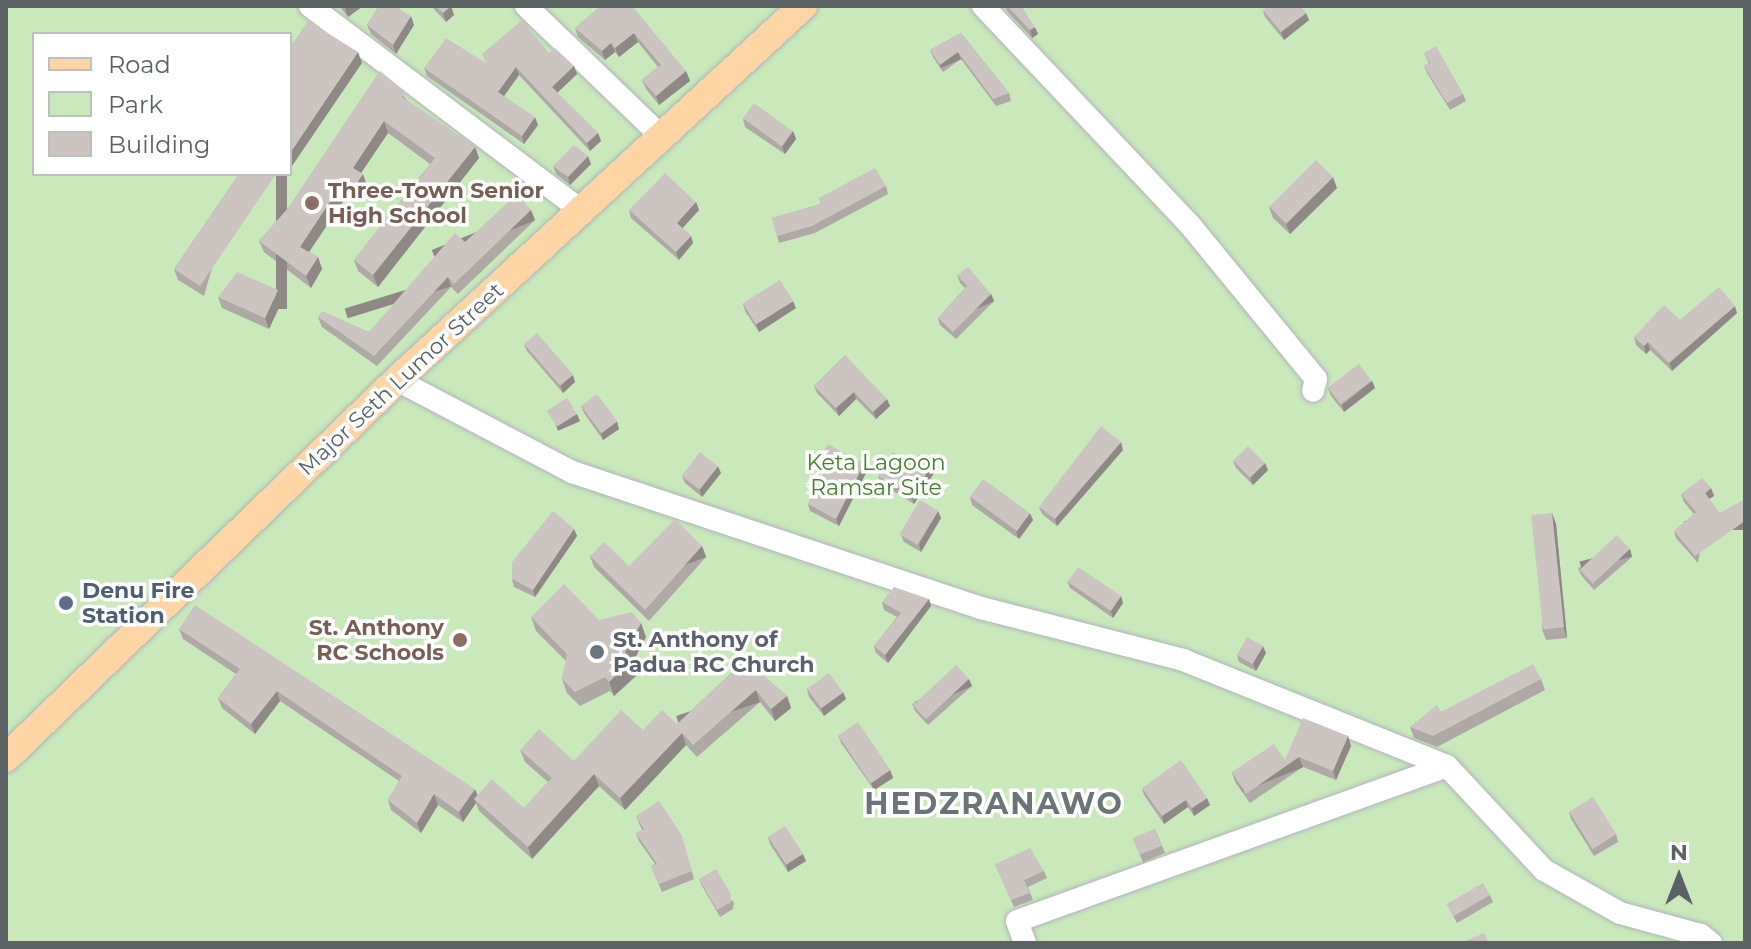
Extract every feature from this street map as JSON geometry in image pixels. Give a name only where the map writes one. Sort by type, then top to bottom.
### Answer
[{"type":"main road","name":"Major Seth Lumor Street","points":[[6,758],[397,380],[803,6]]},
{"type":"street","points":[[310,6],[582,211]]},
{"type":"street","points":[[526,6],[662,137]]},
{"type":"street","points":[[983,6],[1190,225],[1316,379],[1313,391]]},
{"type":"street","points":[[397,380],[572,472],[981,608],[1183,660],[1447,766],[1544,870],[1620,913],[1701,935],[1711,943]]},
{"type":"street","points":[[1025,943],[1017,921],[1447,766]]},
{"type":"green space","name":"Keta Lagoon Ramsar Site","points":[[6,6],[1745,6],[1745,943],[6,943]]},
{"type":"building","points":[[379,6],[394,6],[411,16],[393,45],[367,25]]},
{"type":"building","points":[[436,6],[451,6],[443,13]]},
{"type":"building","points":[[601,6],[632,6],[686,71],[656,96],[642,80],[661,65],[634,33],[615,48],[611,43],[602,51],[575,28]]},
{"type":"building","points":[[1007,6],[1021,6],[1035,27],[1030,30]]},
{"type":"building","points":[[1267,6],[1301,6],[1306,13],[1281,32],[1263,10]]},
{"type":"building","points":[[522,20],[549,53],[555,48],[574,66],[552,87],[598,133],[587,143],[516,67],[498,92],[535,117],[522,136],[424,68],[446,38],[486,63],[482,54]]},
{"type":"building","points":[[308,21],[358,52],[292,150],[292,44]]},
{"type":"building","points":[[961,33],[1009,93],[993,99],[958,52],[940,65],[930,50]]},
{"type":"building","points":[[1436,46],[1463,94],[1447,103],[1424,66],[1430,63],[1424,53]]},
{"type":"building","points":[[380,71],[406,92],[402,97],[475,147],[373,275],[354,260],[435,158],[384,121],[353,168],[363,174],[353,189],[343,182],[300,247],[318,257],[306,276],[259,241],[289,207]]},
{"type":"building","points":[[754,103],[793,131],[782,147],[743,118]]},
{"type":"building","points":[[574,145],[588,156],[568,177],[553,166]]},
{"type":"building","points":[[1316,160],[1333,177],[1286,224],[1269,207]]},
{"type":"building","points":[[875,168],[886,186],[812,226],[777,236],[772,218],[822,204],[819,198]]},
{"type":"building","points":[[665,173],[696,202],[677,223],[691,236],[676,252],[629,210]]},
{"type":"building","points":[[238,176],[275,176],[200,286],[174,269]]},
{"type":"building","points":[[517,194],[531,210],[454,284],[448,277],[374,356],[318,317],[322,311],[369,332],[455,233],[465,242]]},
{"type":"building","points":[[968,267],[991,294],[953,332],[938,318],[967,286],[957,275]]},
{"type":"building","points":[[237,272],[278,290],[265,318],[218,297]]},
{"type":"building","points":[[780,280],[793,301],[756,325],[743,303]]},
{"type":"building","points":[[1719,287],[1735,306],[1669,363],[1648,342],[1644,346],[1634,337],[1664,305],[1680,320]]},
{"type":"building","points":[[537,333],[573,375],[560,386],[524,344]]},
{"type":"building","points":[[845,355],[887,399],[873,412],[854,392],[836,408],[814,386]]},
{"type":"building","points":[[1359,364],[1372,381],[1340,404],[1328,387]]},
{"type":"building","points":[[597,394],[617,421],[601,433],[581,406]]},
{"type":"building","points":[[567,398],[577,414],[557,427],[547,411]]},
{"type":"building","points":[[1101,426],[1121,442],[1055,519],[1039,507]]},
{"type":"building","points":[[828,444],[864,464],[836,519],[808,504],[828,467],[818,462]]},
{"type":"building","points":[[1248,446],[1265,463],[1250,478],[1233,461]]},
{"type":"building","points":[[700,452],[718,466],[700,490],[682,476]]},
{"type":"building","points":[[893,452],[913,464],[919,454],[933,463],[912,497],[878,476]]},
{"type":"building","points":[[1702,478],[1711,488],[1705,493],[1720,513],[1745,499],[1745,521],[1695,556],[1674,531],[1696,512],[1681,494]]},
{"type":"building","points":[[983,479],[1030,513],[1017,531],[970,497]]},
{"type":"building","points":[[920,500],[938,511],[917,545],[899,534]]},
{"type":"building","points":[[553,511],[574,529],[533,590],[512,579],[512,562]]},
{"type":"building","points":[[1552,513],[1564,627],[1543,630],[1531,515]]},
{"type":"building","points":[[675,519],[702,546],[645,610],[590,556],[604,542],[629,566]]},
{"type":"building","points":[[1617,535],[1630,549],[1593,584],[1580,570]]},
{"type":"building","points":[[1078,567],[1121,596],[1111,611],[1068,582]]},
{"type":"building","name":"St. Anthony of Padua RC Church","points":[[564,584],[599,620],[632,612],[641,623],[625,652],[632,660],[609,682],[605,677],[575,692],[562,679],[567,654],[531,617]]},
{"type":"building","points":[[894,587],[929,599],[885,655],[874,646],[901,613],[882,602]]},
{"type":"building","points":[[195,605],[475,789],[459,812],[434,794],[417,823],[388,800],[402,776],[277,691],[251,724],[218,698],[240,669],[179,629]]},
{"type":"building","points":[[1247,637],[1263,646],[1253,664],[1237,655]]},
{"type":"building","points":[[745,660],[787,696],[771,709],[756,690],[693,745],[682,733],[620,798],[594,774],[528,847],[474,799],[492,779],[524,808],[552,778],[520,750],[539,729],[574,761],[621,710],[643,730],[662,710],[677,724]]},
{"type":"building","points":[[1533,664],[1541,679],[1433,736],[1410,727],[1437,705],[1441,712]]},
{"type":"building","points":[[956,665],[969,679],[926,719],[913,705]]},
{"type":"building","points":[[829,673],[843,692],[821,708],[807,689]]},
{"type":"building","points":[[1303,718],[1348,736],[1333,771],[1299,757],[1246,794],[1232,772],[1274,744],[1285,760]]},
{"type":"building","points":[[858,722],[890,770],[871,784],[838,735]]},
{"type":"building","points":[[1181,760],[1207,798],[1192,808],[1186,800],[1162,816],[1142,788]]},
{"type":"building","points":[[1593,797],[1616,834],[1593,849],[1569,812]]},
{"type":"building","points":[[659,801],[681,834],[692,871],[659,884],[651,866],[657,864],[636,833],[644,829],[636,816]]},
{"type":"building","points":[[785,826],[803,854],[786,865],[768,837]]},
{"type":"building","points":[[1155,829],[1162,846],[1139,855],[1133,838]]},
{"type":"building","points":[[1030,848],[1044,871],[1024,880],[1030,893],[1011,900],[995,864]]},
{"type":"building","points":[[716,869],[731,894],[731,902],[717,910],[699,879]]},
{"type":"building","points":[[1483,883],[1490,895],[1454,916],[1447,904]]},
{"type":"building","points":[[1484,933],[1489,943],[1460,943]]},
{"type":"place","name":"Three-Town Senior High School","points":[[312,203]]},
{"type":"place","name":"Denu Fire Station","points":[[66,603]]},
{"type":"place","name":"St. Anthony RC Schools","points":[[460,640]]},
{"type":"place","name":"St. Anthony of Padua RC Church","points":[[597,652]]},
{"type":"district","name":"HEDZRANAWO","points":[[994,804]]}]
